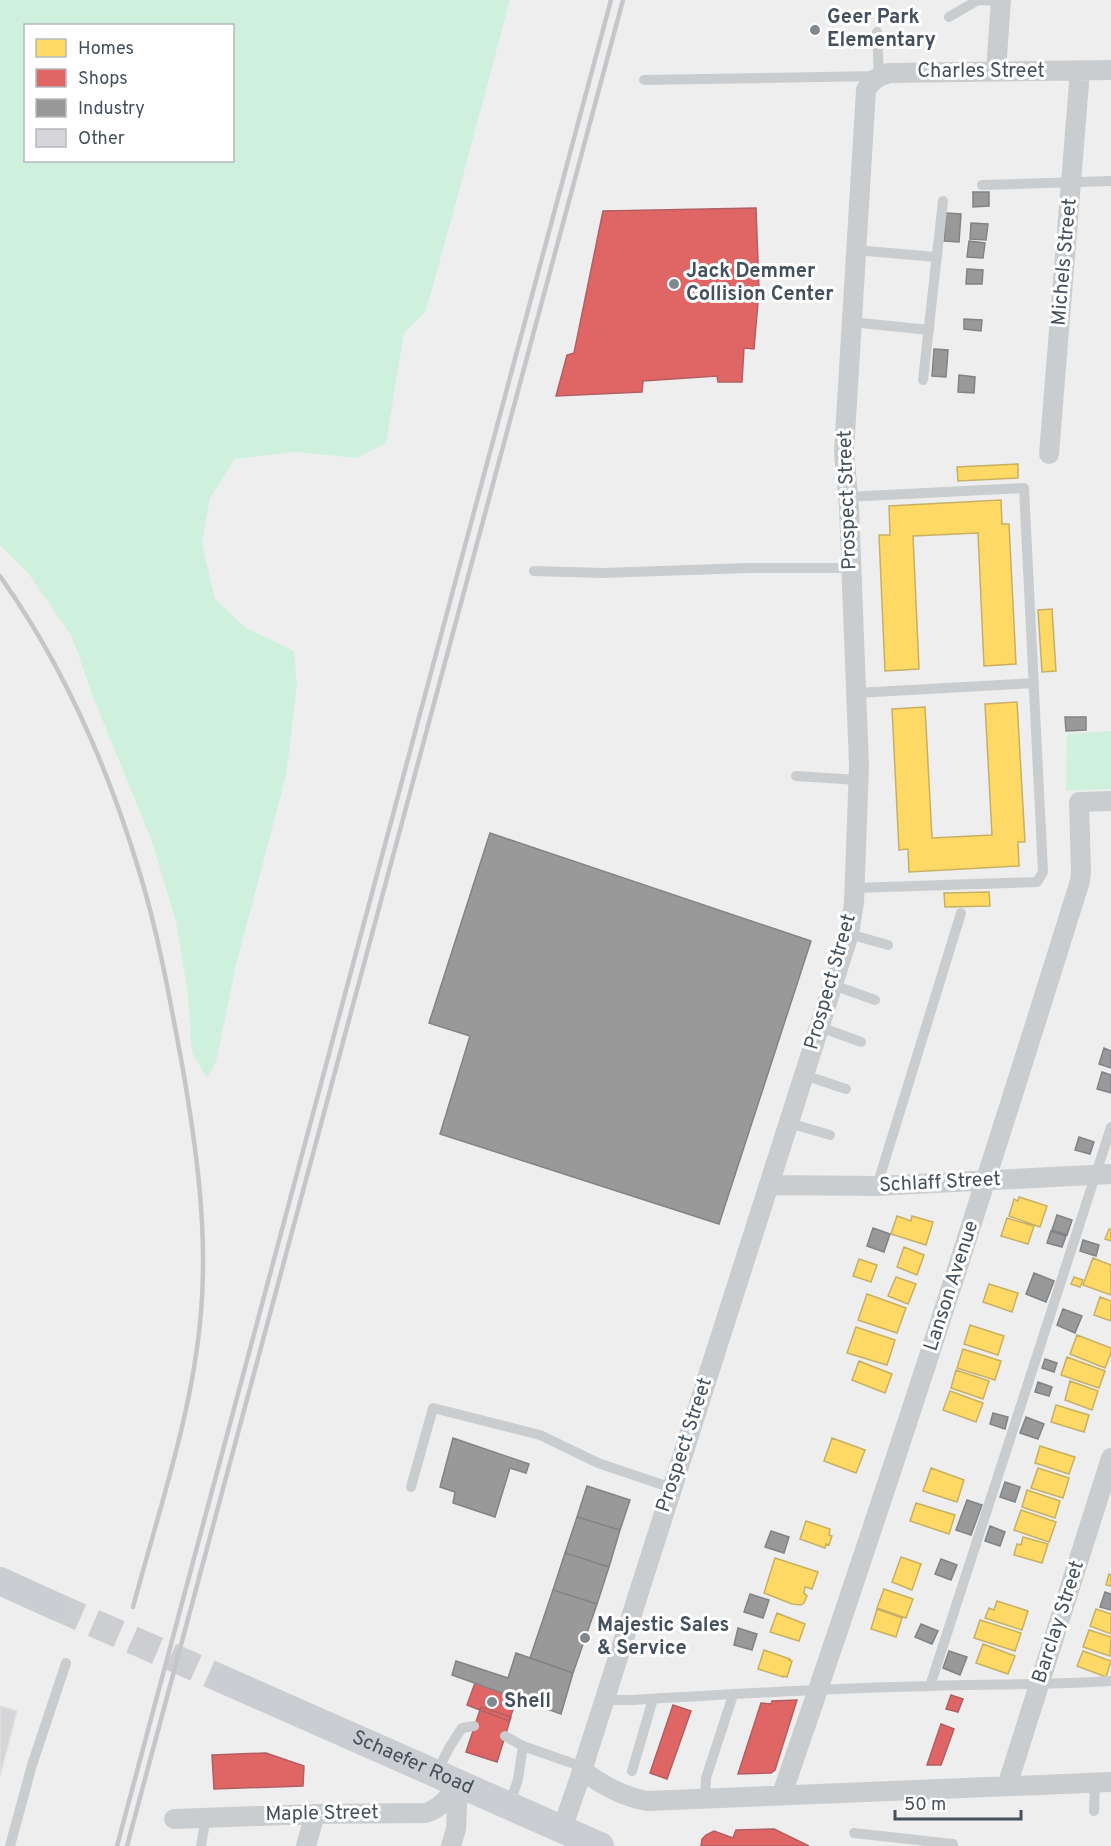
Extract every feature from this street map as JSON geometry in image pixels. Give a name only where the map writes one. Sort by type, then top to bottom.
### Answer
[{"type":"main road","points":[[0,1581],[55,1606]]},
{"type":"main road","name":"Schaefer Road","points":[[224,1680],[600,1846]]},
{"type":"street","points":[[996,71],[1001,0]]},
{"type":"street","name":"Charles Street","points":[[879,76],[889,73],[1111,70]]},
{"type":"street","name":"Michels Street","points":[[1049,454],[1080,71]]},
{"type":"street","name":"Prospect Street","points":[[562,1829],[849,934],[854,888],[858,780],[851,568],[844,451],[864,98],[871,82],[879,76]]},
{"type":"street","name":"Lanson Avenue","points":[[782,1794],[987,1181],[1080,880],[1079,802],[1111,801]]},
{"type":"street","name":"Schlaff Street","points":[[769,1185],[877,1186],[1103,1175]]},
{"type":"street","name":"Barclay Street","points":[[1007,1786],[1111,1458]]},
{"type":"street","points":[[582,1768],[611,1790],[647,1801],[1103,1782]]},
{"type":"street","points":[[447,1779],[456,1829],[451,1846]]},
{"type":"street","name":"Maple Street","points":[[174,1819],[426,1813],[439,1808],[446,1801],[447,1779]]},
{"type":"street","points":[[306,1846],[315,1814]]},
{"type":"lane","points":[[950,16],[978,0],[1001,0]]},
{"type":"lane","points":[[644,80],[879,76],[877,32]]},
{"type":"lane","points":[[982,185],[1111,181]]},
{"type":"lane","points":[[923,380],[943,201]]},
{"type":"lane","points":[[855,250],[936,257]]},
{"type":"lane","points":[[851,322],[929,330]]},
{"type":"lane","points":[[847,497],[1024,488],[1043,872],[1037,882],[854,888]]},
{"type":"lane","points":[[534,571],[602,573],[737,568],[851,568]]},
{"type":"lane","points":[[856,693],[1034,683]]},
{"type":"lane","points":[[796,776],[858,780]]},
{"type":"lane","points":[[877,1186],[961,913]]},
{"type":"lane","points":[[849,934],[888,945]]},
{"type":"lane","points":[[833,985],[875,1000]]},
{"type":"lane","points":[[820,1028],[861,1042]]},
{"type":"lane","points":[[804,1075],[846,1089]]},
{"type":"lane","points":[[789,1124],[830,1135]]},
{"type":"lane","points":[[930,1686],[1103,1175],[1111,1127]]},
{"type":"lane","points":[[411,1487],[433,1408],[540,1435],[598,1463],[672,1488]]},
{"type":"lane","points":[[10,1846],[32,1765],[66,1663]]},
{"type":"lane","points":[[604,1700],[818,1690],[1111,1681]]},
{"type":"lane","points":[[705,1798],[706,1778],[733,1695]]},
{"type":"lane","points":[[632,1771],[652,1699]]},
{"type":"lane","points":[[447,1779],[449,1748],[462,1728],[474,1726]]},
{"type":"lane","points":[[505,1736],[522,1746],[582,1768]]},
{"type":"lane","points":[[509,1807],[518,1779],[522,1746]]},
{"type":"lane","points":[[1094,1811],[1103,1782]]},
{"type":"lane","points":[[201,1846],[206,1817]]},
{"type":"lane","points":[[854,1833],[954,1844]]},
{"type":"green space","points":[[0,0],[510,0],[426,311],[404,333],[386,443],[357,458],[296,452],[235,459],[210,498],[202,543],[215,599],[246,628],[294,651],[297,685],[286,776],[236,965],[216,1062],[207,1078],[192,1053],[188,994],[176,922],[151,839],[93,697],[72,637],[28,573],[0,545]]},
{"type":"green space","points":[[1111,731],[1111,789],[1066,791],[1067,734]]},
{"type":"building: Homes","points":[[1018,464],[1018,478],[958,481],[957,467]]},
{"type":"building: Homes","points":[[1001,500],[1002,524],[1009,524],[1016,664],[984,666],[978,533],[913,536],[919,669],[885,671],[879,535],[890,535],[889,506]]},
{"type":"building: Homes","points":[[1052,609],[1056,671],[1042,672],[1038,610]]},
{"type":"building: Homes","points":[[1017,702],[1025,842],[1018,842],[1019,866],[909,872],[908,849],[899,850],[892,709],[925,707],[932,838],[992,835],[985,704]]},
{"type":"building: Homes","points":[[989,892],[990,906],[945,907],[944,893]]},
{"type":"building: Homes","points":[[1019,1197],[1047,1206],[1040,1227],[1009,1216],[1014,1199],[1018,1201]]},
{"type":"building: Homes","points":[[897,1216],[911,1221],[912,1216],[933,1222],[926,1245],[891,1234]]},
{"type":"building: Homes","points":[[1007,1218],[1034,1226],[1028,1244],[1001,1236]]},
{"type":"building: Homes","points":[[1109,1229],[1111,1230],[1111,1241],[1105,1239]]},
{"type":"building: Homes","points":[[904,1247],[924,1255],[917,1275],[897,1267]]},
{"type":"building: Homes","points":[[1093,1258],[1111,1265],[1111,1295],[1083,1285]]},
{"type":"building: Homes","points":[[859,1259],[877,1265],[871,1282],[853,1276]]},
{"type":"building: Homes","points":[[896,1277],[916,1284],[908,1304],[888,1296]]},
{"type":"building: Homes","points":[[1074,1277],[1083,1280],[1080,1287],[1071,1284]]},
{"type":"building: Homes","points":[[989,1284],[1018,1293],[1012,1312],[983,1302]]},
{"type":"building: Homes","points":[[867,1294],[906,1308],[897,1333],[858,1320]]},
{"type":"building: Homes","points":[[1100,1297],[1111,1301],[1111,1321],[1094,1315]]},
{"type":"building: Homes","points":[[970,1325],[1004,1336],[998,1355],[964,1344]]},
{"type":"building: Homes","points":[[856,1327],[895,1340],[887,1365],[847,1353]]},
{"type":"building: Homes","points":[[1077,1335],[1111,1348],[1105,1368],[1070,1354]]},
{"type":"building: Homes","points":[[963,1349],[1001,1361],[995,1380],[957,1368]]},
{"type":"building: Homes","points":[[1067,1357],[1105,1371],[1099,1388],[1061,1375]]},
{"type":"building: Homes","points":[[859,1361],[892,1374],[885,1393],[852,1380]]},
{"type":"building: Homes","points":[[956,1370],[989,1381],[983,1399],[951,1388]]},
{"type":"building: Homes","points":[[1070,1381],[1098,1391],[1092,1410],[1065,1400]]},
{"type":"building: Homes","points":[[950,1391],[983,1403],[976,1422],[943,1410]]},
{"type":"building: Homes","points":[[1056,1405],[1089,1415],[1084,1432],[1051,1422]]},
{"type":"building: Homes","points":[[832,1438],[865,1450],[856,1473],[824,1461]]},
{"type":"building: Homes","points":[[1040,1446],[1075,1457],[1069,1474],[1035,1463]]},
{"type":"building: Homes","points":[[931,1468],[964,1480],[957,1502],[923,1491]]},
{"type":"building: Homes","points":[[1038,1468],[1069,1478],[1063,1498],[1031,1488]]},
{"type":"building: Homes","points":[[1027,1490],[1060,1501],[1055,1518],[1022,1507]]},
{"type":"building: Homes","points":[[916,1503],[955,1515],[949,1534],[910,1521]]},
{"type":"building: Homes","points":[[1021,1510],[1056,1522],[1049,1542],[1014,1530]]},
{"type":"building: Homes","points":[[806,1521],[830,1529],[829,1535],[832,1536],[829,1545],[826,1544],[825,1548],[800,1539]]},
{"type":"building: Homes","points":[[1023,1537],[1048,1544],[1042,1563],[1014,1555],[1017,1544],[1021,1545]]},
{"type":"building: Homes","points":[[901,1557],[921,1564],[912,1590],[892,1582]]},
{"type":"building: Homes","points":[[775,1558],[818,1572],[812,1589],[805,1587],[804,1593],[807,1596],[801,1605],[792,1604],[764,1593]]},
{"type":"building: Homes","points":[[1109,1574],[1111,1575],[1111,1586],[1106,1585]]},
{"type":"building: Homes","points":[[884,1589],[913,1599],[906,1618],[877,1608]]},
{"type":"building: Homes","points":[[997,1601],[1028,1611],[1022,1630],[985,1618],[989,1608],[994,1610]]},
{"type":"building: Homes","points":[[877,1609],[902,1618],[896,1637],[871,1629]]},
{"type":"building: Homes","points":[[1096,1609],[1111,1614],[1111,1634],[1090,1626]]},
{"type":"building: Homes","points":[[777,1613],[805,1624],[799,1641],[770,1632]]},
{"type":"building: Homes","points":[[980,1620],[1021,1633],[1015,1651],[974,1638]]},
{"type":"building: Homes","points":[[1089,1630],[1111,1637],[1110,1656],[1083,1647]]},
{"type":"building: Homes","points":[[983,1644],[1015,1656],[1008,1674],[976,1663]]},
{"type":"building: Homes","points":[[764,1650],[792,1661],[787,1677],[758,1669]]},
{"type":"building: Homes","points":[[1083,1651],[1111,1661],[1106,1677],[1077,1666]]},
{"type":"building: Shops","points":[[756,208],[759,290],[754,349],[744,348],[742,382],[718,382],[717,376],[643,381],[642,392],[556,396],[567,355],[574,353],[603,211]]},
{"type":"building: Shops","name":"Shell","points":[[475,1683],[517,1698],[509,1721],[467,1705]]},
{"type":"building: Shops","points":[[951,1695],[963,1699],[958,1712],[946,1709]]},
{"type":"building: Shops","points":[[797,1700],[775,1770],[771,1773],[738,1774],[761,1703],[771,1704],[772,1701]]},
{"type":"building: Shops","points":[[673,1705],[691,1711],[667,1779],[650,1773]]},
{"type":"building: Shops","points":[[481,1707],[511,1717],[497,1762],[466,1752]]},
{"type":"building: Shops","points":[[941,1724],[954,1729],[941,1765],[927,1765]]},
{"type":"building: Shops","points":[[266,1753],[304,1766],[303,1786],[214,1789],[212,1755]]},
{"type":"building: Shops","points":[[774,1829],[809,1846],[701,1846],[702,1839],[714,1831],[733,1838],[736,1830]]},
{"type":"building: Industry","points":[[973,192],[989,192],[989,206],[973,207]]},
{"type":"building: Industry","points":[[946,213],[961,214],[959,242],[944,241]]},
{"type":"building: Industry","points":[[971,223],[988,224],[986,240],[970,239]]},
{"type":"building: Industry","points":[[969,241],[985,243],[983,258],[967,257]]},
{"type":"building: Industry","points":[[967,269],[983,270],[982,284],[966,284]]},
{"type":"building: Industry","points":[[964,319],[982,320],[981,331],[964,329]]},
{"type":"building: Industry","points":[[934,349],[948,350],[946,377],[932,376]]},
{"type":"building: Industry","points":[[959,375],[975,377],[974,393],[958,392]]},
{"type":"building: Industry","points":[[1065,717],[1086,717],[1086,730],[1066,731]]},
{"type":"building: Industry","points":[[490,833],[811,941],[719,1224],[440,1134],[470,1036],[429,1023]]},
{"type":"building: Industry","points":[[1104,1048],[1111,1051],[1111,1068],[1099,1064]]},
{"type":"building: Industry","points":[[1102,1072],[1111,1075],[1111,1093],[1097,1089]]},
{"type":"building: Industry","points":[[1079,1137],[1094,1142],[1090,1154],[1075,1150]]},
{"type":"building: Industry","points":[[1057,1215],[1072,1220],[1067,1235],[1052,1230]]},
{"type":"building: Industry","points":[[873,1228],[890,1234],[884,1252],[867,1246]]},
{"type":"building: Industry","points":[[1051,1231],[1066,1236],[1062,1247],[1047,1243]]},
{"type":"building: Industry","points":[[1083,1240],[1099,1245],[1096,1256],[1080,1251]]},
{"type":"building: Industry","points":[[1034,1273],[1054,1281],[1046,1302],[1026,1294]]},
{"type":"building: Industry","points":[[1063,1309],[1082,1316],[1075,1333],[1057,1325]]},
{"type":"building: Industry","points":[[1045,1359],[1057,1363],[1054,1372],[1042,1368]]},
{"type":"building: Industry","points":[[1038,1382],[1052,1387],[1049,1396],[1035,1392]]},
{"type":"building: Industry","points":[[993,1413],[1008,1417],[1005,1429],[990,1424]]},
{"type":"building: Industry","points":[[1026,1417],[1044,1424],[1038,1439],[1020,1433]]},
{"type":"building: Industry","points":[[453,1438],[529,1464],[526,1473],[510,1468],[495,1517],[453,1503],[455,1492],[440,1487]]},
{"type":"building: Industry","points":[[1005,1482],[1020,1487],[1015,1502],[1000,1497]]},
{"type":"building: Industry","points":[[587,1486],[630,1500],[620,1530],[577,1517]]},
{"type":"building: Industry","points":[[967,1500],[982,1505],[971,1535],[956,1530]]},
{"type":"building: Industry","points":[[577,1517],[620,1530],[609,1567],[565,1553]]},
{"type":"building: Industry","points":[[990,1526],[1005,1532],[1000,1546],[985,1541]]},
{"type":"building: Industry","points":[[771,1531],[789,1537],[784,1553],[765,1547]]},
{"type":"building: Industry","points":[[565,1553],[609,1567],[597,1604],[553,1590]]},
{"type":"building: Industry","points":[[941,1559],[957,1565],[951,1580],[935,1574]]},
{"type":"building: Industry","points":[[553,1590],[597,1604],[573,1673],[530,1658]]},
{"type":"building: Industry","points":[[1105,1592],[1111,1594],[1111,1610],[1100,1607]]},
{"type":"building: Industry","points":[[750,1594],[769,1600],[763,1618],[744,1612]]},
{"type":"building: Industry","points":[[921,1624],[938,1631],[932,1644],[915,1637]]},
{"type":"building: Industry","points":[[738,1628],[757,1634],[752,1650],[734,1645]]},
{"type":"building: Industry","points":[[949,1651],[967,1657],[960,1675],[943,1668]]},
{"type":"building: Industry","points":[[516,1653],[573,1673],[561,1714],[452,1675],[456,1661],[508,1678]]},
{"type":"building: Other","points":[[0,1706],[17,1711],[0,1776]]},
{"type":"tunnel","points":[[55,1606],[224,1680]]},
{"type":"railway","points":[[117,1846],[611,0]]},
{"type":"railway","points":[[127,1846],[623,0]]},
{"type":"railway","points":[[0,576],[23,610],[64,682],[99,757],[128,835],[147,897],[164,969],[196,1156],[203,1250],[203,1281],[197,1349],[174,1460],[133,1607]]},
{"type":"place","name":"Geer Park Elementary","points":[[815,30]]},
{"type":"place","name":"Jack Demmer Collision Center","points":[[674,284]]},
{"type":"place","name":"Majestic Sales & Service","points":[[585,1638]]},
{"type":"place","name":"Shell","points":[[492,1702]]}]
